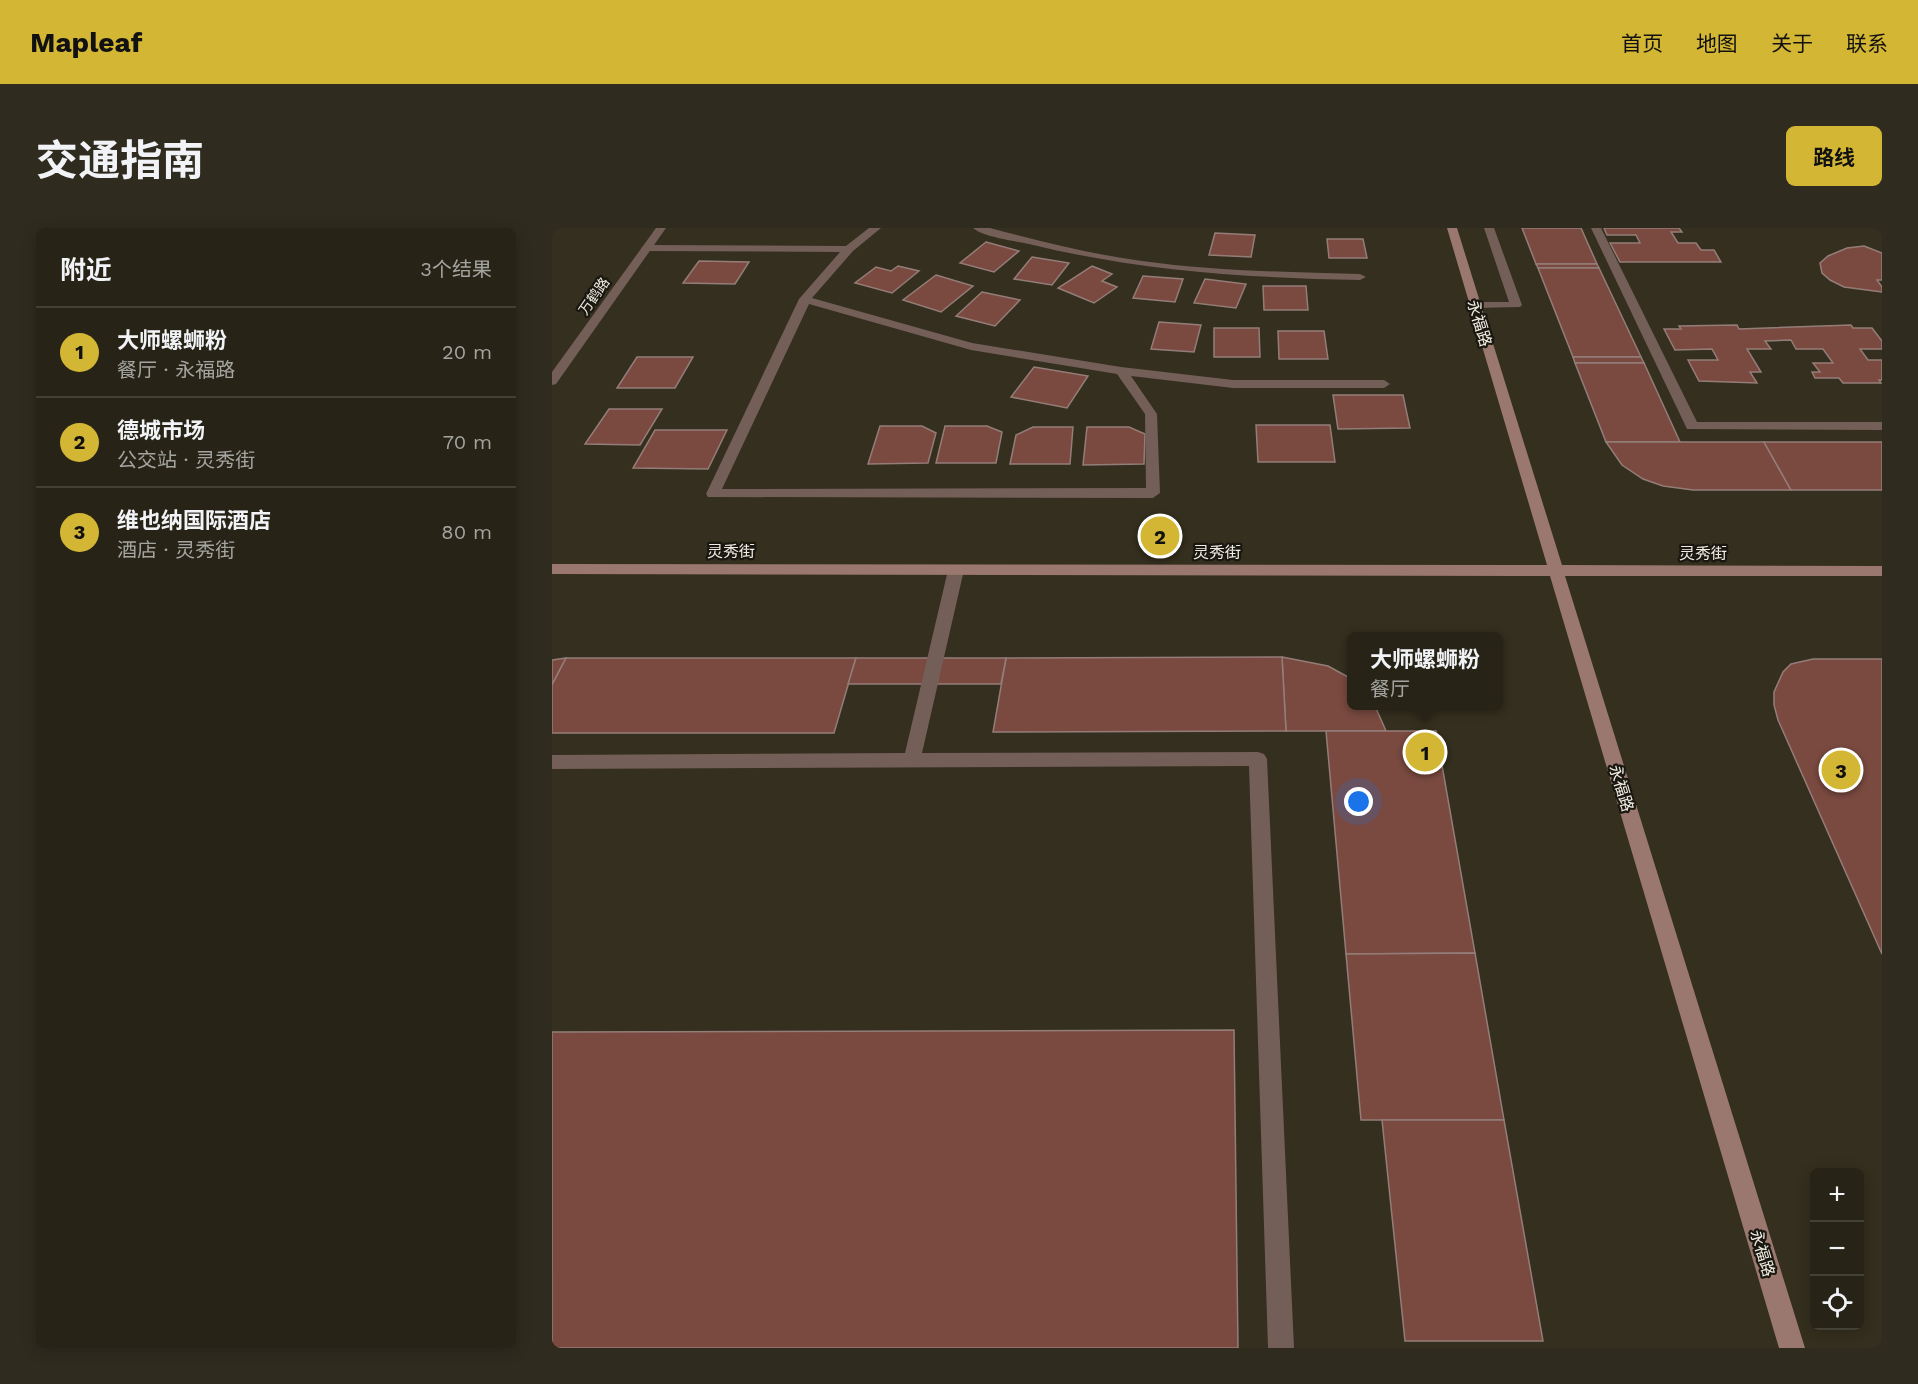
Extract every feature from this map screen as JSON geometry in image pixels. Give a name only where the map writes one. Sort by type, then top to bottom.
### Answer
[{"type":"street","name":"万鹤路","points":[[552,381],[661,228]]},
{"type":"street","points":[[876,228],[849,249],[805,299],[712,494],[1153,493],[1151,414],[1121,371]]},
{"type":"street","points":[[978,228],[1088,254],[1161,267],[1256,275],[1360,277]]},
{"type":"street","name":"永福路","points":[[1452,228],[1792,1348]]},
{"type":"street","points":[[1475,305],[1516,305],[1489,228]]},
{"type":"street","points":[[1596,228],[1692,426],[1882,426]]},
{"type":"street","points":[[646,248],[849,249]]},
{"type":"street","points":[[805,299],[971,346],[1121,371],[1233,384],[1384,384]]},
{"type":"street","name":"灵秀街","points":[[552,569],[1882,571]]},
{"type":"street","points":[[912,760],[956,570]]},
{"type":"street","points":[[552,762],[1258,759],[1281,1348]]},
{"type":"building","points":[[1522,228],[1581,228],[1597,264],[1536,264]]},
{"type":"building","points":[[1604,228],[1679,228],[1682,232],[1671,232],[1678,243],[1696,243],[1701,250],[1714,250],[1721,262],[1620,262],[1610,243],[1640,243],[1636,235],[1607,235]]},
{"type":"building","points":[[1215,233],[1255,235],[1251,257],[1209,255]]},
{"type":"building","points":[[1327,239],[1363,239],[1367,258],[1329,258]]},
{"type":"building","points":[[986,242],[1019,251],[994,272],[960,263]]},
{"type":"building","points":[[1864,246],[1882,253],[1882,280],[1877,280],[1882,287],[1882,292],[1844,287],[1822,273],[1820,263],[1828,256],[1847,248]]},
{"type":"building","points":[[1032,257],[1069,263],[1052,285],[1014,279]]},
{"type":"building","points":[[699,261],[749,262],[735,284],[683,283]]},
{"type":"building","points":[[1536,264],[1597,264],[1599,268],[1538,268]]},
{"type":"building","points":[[898,266],[919,271],[892,293],[855,283],[876,267],[891,271]]},
{"type":"building","points":[[1092,266],[1112,274],[1102,281],[1117,287],[1094,303],[1058,288]]},
{"type":"building","points":[[1538,268],[1599,268],[1641,357],[1573,357]]},
{"type":"building","points":[[936,275],[973,286],[941,312],[903,300]]},
{"type":"building","points":[[1143,276],[1183,279],[1175,302],[1133,298]]},
{"type":"building","points":[[1205,279],[1246,284],[1236,308],[1194,303]]},
{"type":"building","points":[[1263,286],[1306,286],[1308,310],[1264,310]]},
{"type":"building","points":[[982,292],[1020,300],[995,326],[956,316]]},
{"type":"building","points":[[1159,322],[1201,325],[1194,352],[1151,349]]},
{"type":"building","points":[[1737,325],[1739,329],[1851,325],[1853,328],[1872,328],[1882,341],[1882,349],[1860,349],[1868,360],[1882,360],[1882,380],[1879,380],[1881,383],[1843,383],[1839,378],[1815,378],[1812,372],[1820,372],[1813,363],[1833,363],[1823,349],[1796,349],[1791,340],[1765,341],[1771,349],[1747,349],[1761,372],[1750,372],[1757,383],[1699,381],[1688,360],[1718,360],[1712,349],[1675,350],[1664,329],[1681,329],[1679,326]]},
{"type":"building","points":[[1214,328],[1259,328],[1260,357],[1214,357]]},
{"type":"building","points":[[1278,331],[1324,331],[1328,359],[1279,359]]},
{"type":"building","points":[[637,357],[693,357],[675,388],[617,388]]},
{"type":"building","points":[[1573,357],[1641,357],[1644,363],[1575,363]]},
{"type":"building","points":[[1575,363],[1644,363],[1680,442],[1606,442]]},
{"type":"building","points":[[1034,367],[1088,376],[1067,408],[1011,397]]},
{"type":"building","points":[[1333,395],[1403,395],[1410,428],[1338,429]]},
{"type":"building","points":[[609,409],[662,409],[640,445],[585,444]]},
{"type":"building","points":[[1256,425],[1330,425],[1335,462],[1258,462]]},
{"type":"building","points":[[880,426],[922,426],[936,433],[928,463],[868,464]]},
{"type":"building","points":[[945,426],[987,426],[1002,432],[996,463],[936,463]]},
{"type":"building","points":[[1033,427],[1073,427],[1070,464],[1010,464],[1016,435]]},
{"type":"building","points":[[1087,427],[1129,427],[1145,434],[1144,464],[1083,465]]},
{"type":"building","points":[[655,430],[727,430],[708,469],[633,468]]},
{"type":"building","points":[[1606,442],[1764,442],[1791,490],[1693,490],[1663,486],[1643,479],[1622,465]]},
{"type":"building","points":[[1764,442],[1882,442],[1882,490],[1791,490]]},
{"type":"building","points":[[1282,657],[1328,666],[1347,676],[1347,710],[1377,710],[1386,731],[1286,731]]},
{"type":"building","points":[[1282,657],[1286,731],[993,732],[1006,658]]},
{"type":"building","points":[[566,658],[552,685],[552,660]]},
{"type":"building","points":[[566,658],[856,658],[834,733],[552,733],[552,685]]},
{"type":"building","points":[[856,658],[1006,658],[1001,684],[848,684]]},
{"type":"building","points":[[1813,659],[1882,659],[1882,954],[1778,720],[1774,705],[1774,692],[1783,672],[1791,664]]},
{"type":"building","points":[[1326,731],[1436,731],[1475,953],[1346,954]]},
{"type":"building","points":[[1475,953],[1504,1120],[1361,1120],[1346,954]]},
{"type":"building","points":[[1234,1030],[1238,1348],[552,1348],[552,1032]]},
{"type":"building","points":[[1382,1120],[1504,1120],[1543,1341],[1405,1341]]},
{"type":"place","name":"德城市场","points":[[1160,536]]},
{"type":"place","name":"大师螺蛳粉","points":[[1425,752]]},
{"type":"place","name":"维也纳国际酒店","points":[[1841,770]]}]
